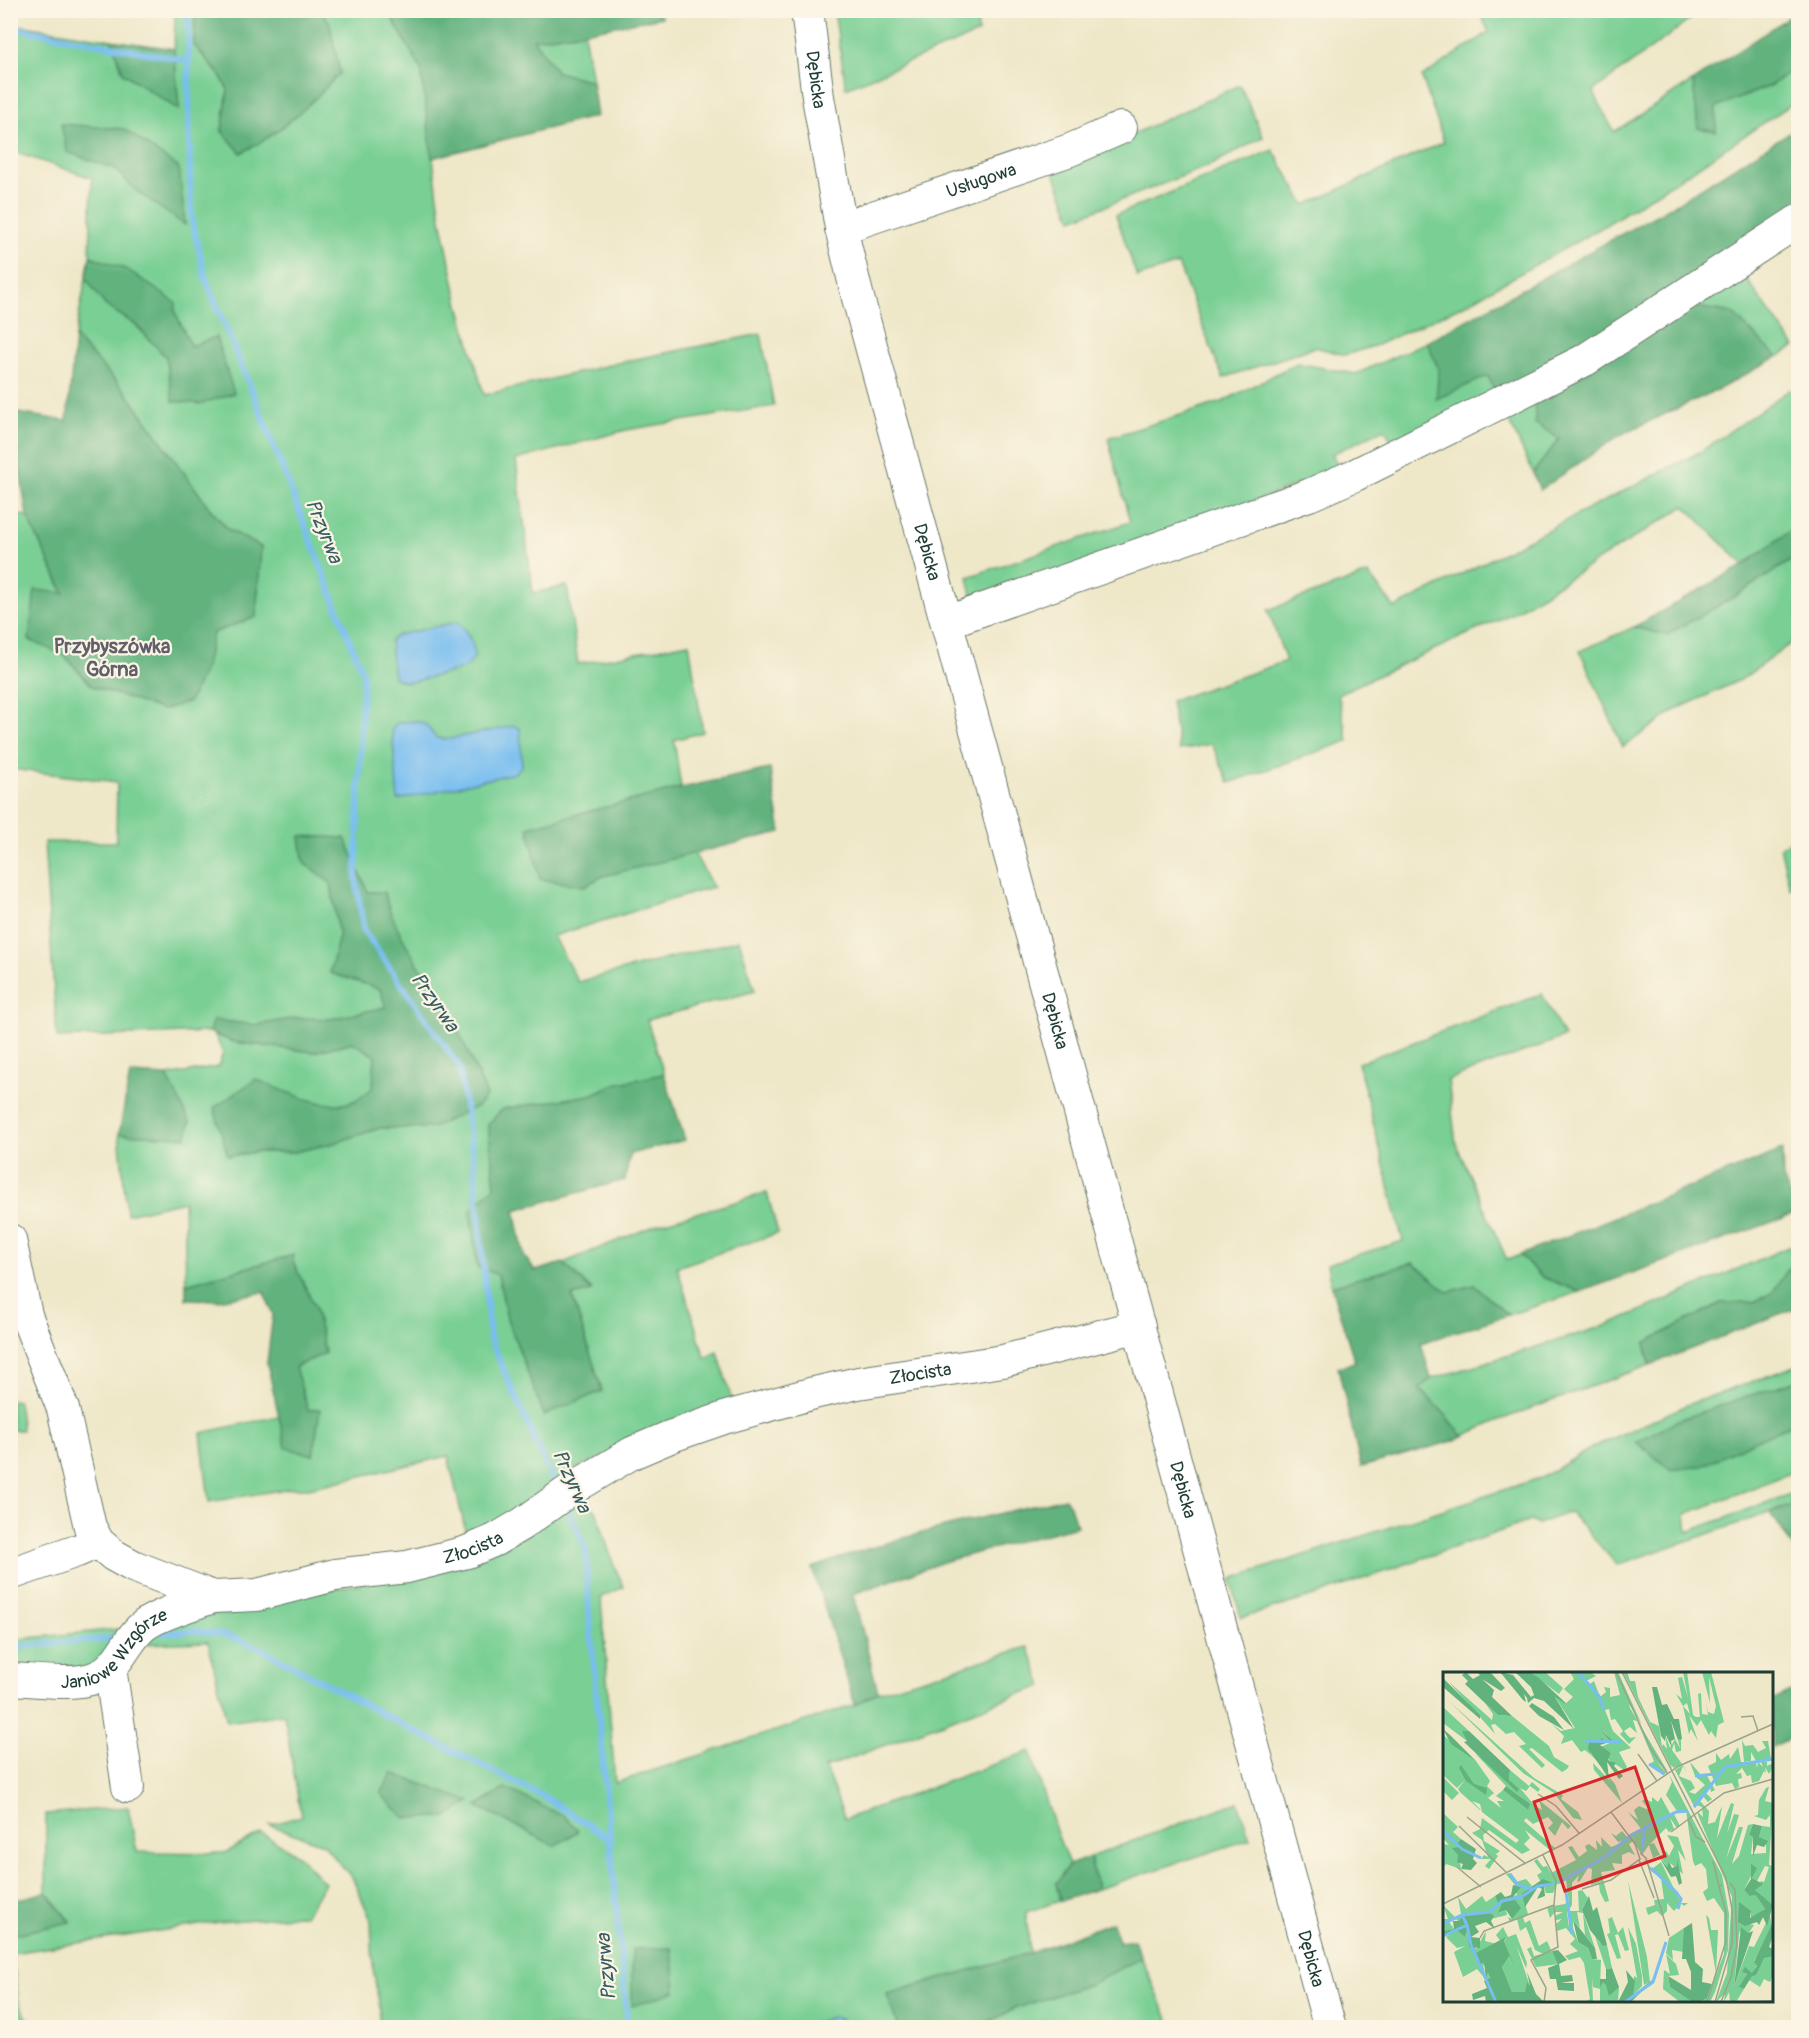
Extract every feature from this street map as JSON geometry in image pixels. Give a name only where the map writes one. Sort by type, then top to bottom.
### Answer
[{"type":"street","name":"Dębicka","points":[[807,10],[818,97],[841,228],[858,298],[1330,2028]]},
{"type":"street","name":"Usługowa","points":[[841,228],[1070,150],[1121,128]]},
{"type":"street","points":[[946,622],[1287,503],[1355,475],[1585,360],[1798,221]]},
{"type":"street","points":[[10,1240],[26,1315],[63,1409],[90,1527],[98,1542],[10,1574]]},
{"type":"street","name":"Złocista","points":[[98,1542],[113,1555],[133,1566],[213,1597],[257,1595],[335,1575],[407,1567],[467,1552],[504,1535],[632,1453],[727,1417],[858,1383],[1003,1361],[1139,1326]]},
{"type":"street","name":"Janiowe Wzgórze","points":[[10,1679],[79,1681],[95,1678],[110,1668],[142,1626],[213,1597]]},
{"type":"street","points":[[110,1668],[128,1787]]},
{"type":"green space","points":[[510,10],[518,15],[558,10],[654,10],[662,17],[533,39],[557,72],[592,81],[597,116],[432,158],[421,69],[388,11]]},
{"type":"green space","points":[[175,11],[195,11],[194,45],[221,77],[228,90],[222,131],[329,21],[320,11],[388,11],[421,69],[441,219],[458,301],[484,395],[626,361],[761,334],[774,406],[626,430],[516,460],[533,593],[567,586],[578,664],[689,643],[703,732],[674,740],[681,788],[529,827],[584,886],[603,876],[694,853],[713,887],[553,936],[578,982],[739,940],[755,991],[647,1020],[664,1074],[615,1084],[591,1095],[503,1109],[488,1124],[495,1186],[498,1275],[507,1318],[544,1415],[602,1390],[572,1296],[592,1290],[563,1263],[658,1224],[767,1193],[778,1233],[677,1267],[705,1358],[718,1352],[733,1405],[569,1471],[549,1488],[468,1542],[448,1456],[309,1488],[292,1488],[209,1502],[201,1433],[279,1416],[287,1448],[313,1455],[319,1409],[308,1410],[294,1367],[325,1353],[315,1307],[293,1262],[294,1255],[186,1284],[184,1201],[127,1214],[119,1134],[186,1137],[190,1122],[167,1076],[218,1067],[223,1053],[215,1035],[234,1042],[314,1052],[353,1042],[375,1056],[373,1088],[358,1099],[343,1104],[317,1102],[290,1094],[255,1079],[229,1156],[256,1152],[294,1152],[334,1143],[380,1128],[432,1128],[487,1095],[452,1019],[405,943],[384,893],[368,892],[345,838],[300,837],[304,863],[331,883],[339,937],[330,972],[380,989],[386,1007],[331,1019],[296,1018],[257,1025],[213,1020],[209,1032],[57,1038],[44,842],[116,842],[117,782],[11,769],[11,514],[27,516],[64,594],[29,640],[64,655],[92,686],[206,666],[213,633],[256,617],[261,547],[229,530],[210,509],[125,391],[75,337],[86,278],[105,305],[136,325],[166,357],[216,338],[191,346],[175,312],[128,270],[90,256],[92,178],[11,151],[11,24],[112,40],[124,73],[179,110],[174,49]],"holes":[[[115,169],[185,224],[139,193]]]},
{"type":"green space","points":[[195,11],[320,11],[329,21],[340,73],[282,127],[241,153],[222,131],[228,90],[221,76],[194,45]]},
{"type":"green space","points":[[834,11],[977,11],[978,33],[846,88]]},
{"type":"green space","points":[[1479,11],[1702,11],[1593,91],[1614,132],[1693,81],[1698,128],[1716,107],[1770,86],[1798,66],[1798,100],[1599,229],[1468,303],[1377,345],[1345,355],[1315,347],[1223,378],[1178,264],[1137,277],[1116,215],[1273,150],[1305,205],[1444,142],[1422,77],[1489,32]]},
{"type":"green space","points":[[1798,11],[1798,65],[1770,86],[1716,107],[1716,131],[1698,128],[1693,81]]},
{"type":"green space","points":[[584,32],[592,81],[557,72],[533,39]]},
{"type":"green space","points":[[112,40],[174,49],[179,110],[123,73]]},
{"type":"green space","points":[[1240,85],[1263,137],[1211,165],[1072,219],[1050,163],[1129,136]]},
{"type":"green space","points":[[61,124],[124,129],[179,168],[185,225],[139,193],[115,169],[67,152]]},
{"type":"green space","points":[[1798,127],[1798,204],[1747,236],[1656,300],[1497,396],[1488,376],[1436,399],[1439,370],[1427,342],[1676,204]]},
{"type":"green space","points":[[90,256],[128,270],[176,303],[175,312],[191,346],[216,337],[234,393],[201,404],[173,401],[166,357],[136,325],[105,305],[86,278]]},
{"type":"green space","points":[[1742,273],[1795,347],[1777,357],[1732,313],[1691,306]]},
{"type":"green space","points":[[1691,306],[1732,313],[1777,357],[1723,387],[1620,435],[1540,490],[1533,473],[1559,439],[1535,423],[1536,394]]},
{"type":"green space","points":[[75,337],[125,391],[210,509],[229,530],[261,547],[256,617],[213,633],[206,666],[189,702],[162,710],[92,686],[64,655],[29,640],[35,590],[64,593],[27,516],[11,412],[67,421]]},
{"type":"green space","points":[[1427,342],[1439,370],[1488,376],[1497,396],[1397,448],[1384,429],[1332,454],[1340,469],[974,605],[968,577],[1130,522],[1108,438],[1222,402],[1297,363],[1356,374]]},
{"type":"green space","points":[[1789,390],[1798,393],[1798,525],[1744,565],[1685,506],[1511,614],[1338,694],[1348,741],[1229,783],[1212,744],[1179,750],[1171,701],[1286,661],[1268,610],[1368,574],[1395,608],[1700,452]]},
{"type":"green space","points":[[1536,394],[1560,438],[1533,473],[1505,412]]},
{"type":"green space","points":[[1798,525],[1798,556],[1734,597],[1666,635],[1634,627],[1744,565]]},
{"type":"green space","points":[[1798,556],[1798,638],[1742,679],[1677,709],[1623,747],[1580,651],[1634,627],[1666,635],[1734,597]]},
{"type":"green space","points":[[770,769],[781,832],[603,876],[584,886],[540,879],[528,827],[681,788]]},
{"type":"green space","points":[[300,836],[345,838],[368,892],[384,892],[405,942],[452,1019],[487,1095],[478,1106],[432,1128],[380,1128],[334,1143],[294,1152],[256,1152],[228,1156],[214,1108],[256,1079],[304,1098],[331,1104],[354,1101],[373,1088],[375,1056],[353,1042],[314,1052],[234,1042],[209,1032],[213,1020],[257,1025],[296,1018],[331,1019],[386,1007],[380,989],[330,973],[339,937],[331,883],[304,863]]},
{"type":"green space","points":[[1798,838],[1798,885],[1790,888],[1780,847]]},
{"type":"green space","points":[[1542,994],[1564,1037],[1448,1080],[1456,1144],[1507,1260],[1520,1255],[1542,1277],[1580,1292],[1508,1315],[1474,1285],[1448,1292],[1413,1263],[1331,1286],[1327,1264],[1403,1241],[1358,1063]]},
{"type":"green space","points":[[130,1074],[167,1076],[190,1122],[186,1137],[119,1134]]},
{"type":"green space","points":[[664,1074],[685,1140],[630,1154],[625,1180],[515,1210],[524,1256],[535,1271],[563,1263],[592,1291],[572,1296],[602,1391],[544,1415],[507,1318],[498,1275],[477,1267],[470,1211],[495,1186],[488,1124],[503,1109],[591,1095],[615,1084]]},
{"type":"green space","points":[[1782,1150],[1783,1178],[1797,1213],[1580,1292],[1542,1277],[1520,1255]]},
{"type":"green space","points":[[1798,1243],[1798,1292],[1789,1269],[1772,1293],[1754,1302],[1721,1303],[1645,1343],[1650,1365],[1497,1421],[1463,1436],[1419,1388],[1431,1379],[1605,1326]]},
{"type":"green space","points":[[294,1255],[293,1262],[315,1307],[325,1353],[295,1367],[308,1410],[320,1409],[313,1455],[286,1448],[267,1363],[273,1314],[264,1292],[218,1300],[186,1299],[186,1284]]},
{"type":"green space","points":[[1413,1263],[1448,1292],[1474,1285],[1508,1315],[1421,1343],[1431,1379],[1419,1388],[1463,1436],[1453,1441],[1361,1467],[1338,1367],[1355,1362],[1331,1286]]},
{"type":"green space","points":[[1789,1268],[1798,1292],[1798,1307],[1650,1365],[1645,1343],[1721,1303],[1754,1302],[1772,1293]]},
{"type":"green space","points":[[1798,1365],[1798,1380],[1748,1396],[1782,1428],[1798,1423],[1798,1470],[1686,1514],[1688,1532],[1798,1491],[1798,1503],[1617,1565],[1570,1512],[1538,1524],[1530,1521],[1311,1597],[1241,1618],[1231,1579],[1543,1477],[1593,1447],[1687,1405]]},
{"type":"green space","points":[[1798,1380],[1798,1423],[1782,1428],[1702,1466],[1671,1470],[1636,1442],[1676,1421]]},
{"type":"green space","points":[[11,1400],[18,1401],[22,1430],[11,1430]]},
{"type":"green space","points":[[580,1491],[597,1513],[613,1563],[624,1587],[601,1597],[615,1783],[855,1705],[878,1692],[1028,1647],[1043,1686],[825,1768],[845,1819],[1030,1751],[1069,1865],[1056,1883],[1060,1901],[1026,1912],[1030,1953],[887,1994],[898,2027],[378,2027],[380,2009],[373,1969],[371,1920],[353,1879],[323,1844],[270,1825],[301,1816],[284,1714],[227,1722],[208,1642],[142,1644],[162,1623],[419,1572]],"holes":[[[477,1806],[565,1817],[578,1831],[555,1846]]]},
{"type":"green space","points":[[1065,1498],[1077,1526],[946,1561],[853,1594],[878,1692],[855,1705],[812,1568],[906,1538]]},
{"type":"green space","points":[[1798,1503],[1798,1556],[1771,1513]]},
{"type":"green space","points":[[129,1628],[94,1669],[11,1672],[10,1640]]},
{"type":"green space","points":[[1798,1688],[1798,1734],[1773,1746],[1773,1700]]},
{"type":"green space","points":[[392,1773],[470,1802],[446,1817],[405,1818],[381,1794]]},
{"type":"green space","points":[[505,1788],[565,1817],[578,1831],[555,1846],[477,1806]]},
{"type":"green space","points":[[1238,1802],[1250,1839],[1097,1889],[1090,1857]]},
{"type":"green space","points":[[128,1807],[137,1852],[225,1853],[261,1833],[298,1855],[325,1883],[305,1915],[219,1922],[12,1953],[19,2003],[32,2027],[11,2027],[10,1935],[70,1921],[46,1892],[46,1814]]},
{"type":"green space","points":[[1090,1857],[1097,1889],[1060,1901],[1056,1883],[1069,1865]]},
{"type":"green space","points":[[46,1892],[70,1922],[11,1935],[11,1901]]},
{"type":"green space","points":[[1112,1922],[1119,1942],[1134,1940],[1141,1957],[1093,1983],[1016,2008],[978,2027],[898,2027],[887,1994],[1030,1953]]},
{"type":"green space","points":[[672,1948],[676,1991],[632,2006],[632,1949]]},
{"type":"green space","points":[[1141,1957],[1169,2021],[1148,2028],[978,2028],[1016,2008],[1093,1983]]},
{"type":"water","points":[[457,622],[471,641],[474,658],[471,663],[459,670],[414,681],[405,682],[394,677],[390,641],[398,635]]},
{"type":"water","points":[[416,721],[425,724],[436,738],[449,739],[513,726],[520,728],[522,765],[515,773],[398,800],[392,730],[396,723]]},
{"type":"water","points":[[832,2017],[840,2019],[847,2027],[802,2027]]},
{"type":"waterway","name":"Przyrwa","points":[[188,10],[192,221],[206,280],[257,403],[363,674],[356,879],[364,931],[459,1066],[474,1162],[490,1339],[556,1488]]},
{"type":"waterway","points":[[10,27],[189,61]]},
{"type":"waterway","name":"Przyrwa","points":[[565,1505],[586,1552],[589,1614],[628,2028]]},
{"type":"waterway","points":[[162,1633],[196,1631],[226,1635],[260,1648],[412,1730],[546,1798],[610,1839]]},
{"type":"waterway","points":[[10,1647],[117,1638]]},
{"type":"district","name":"Przybyszówka Górna","points":[[112,658]]}]
